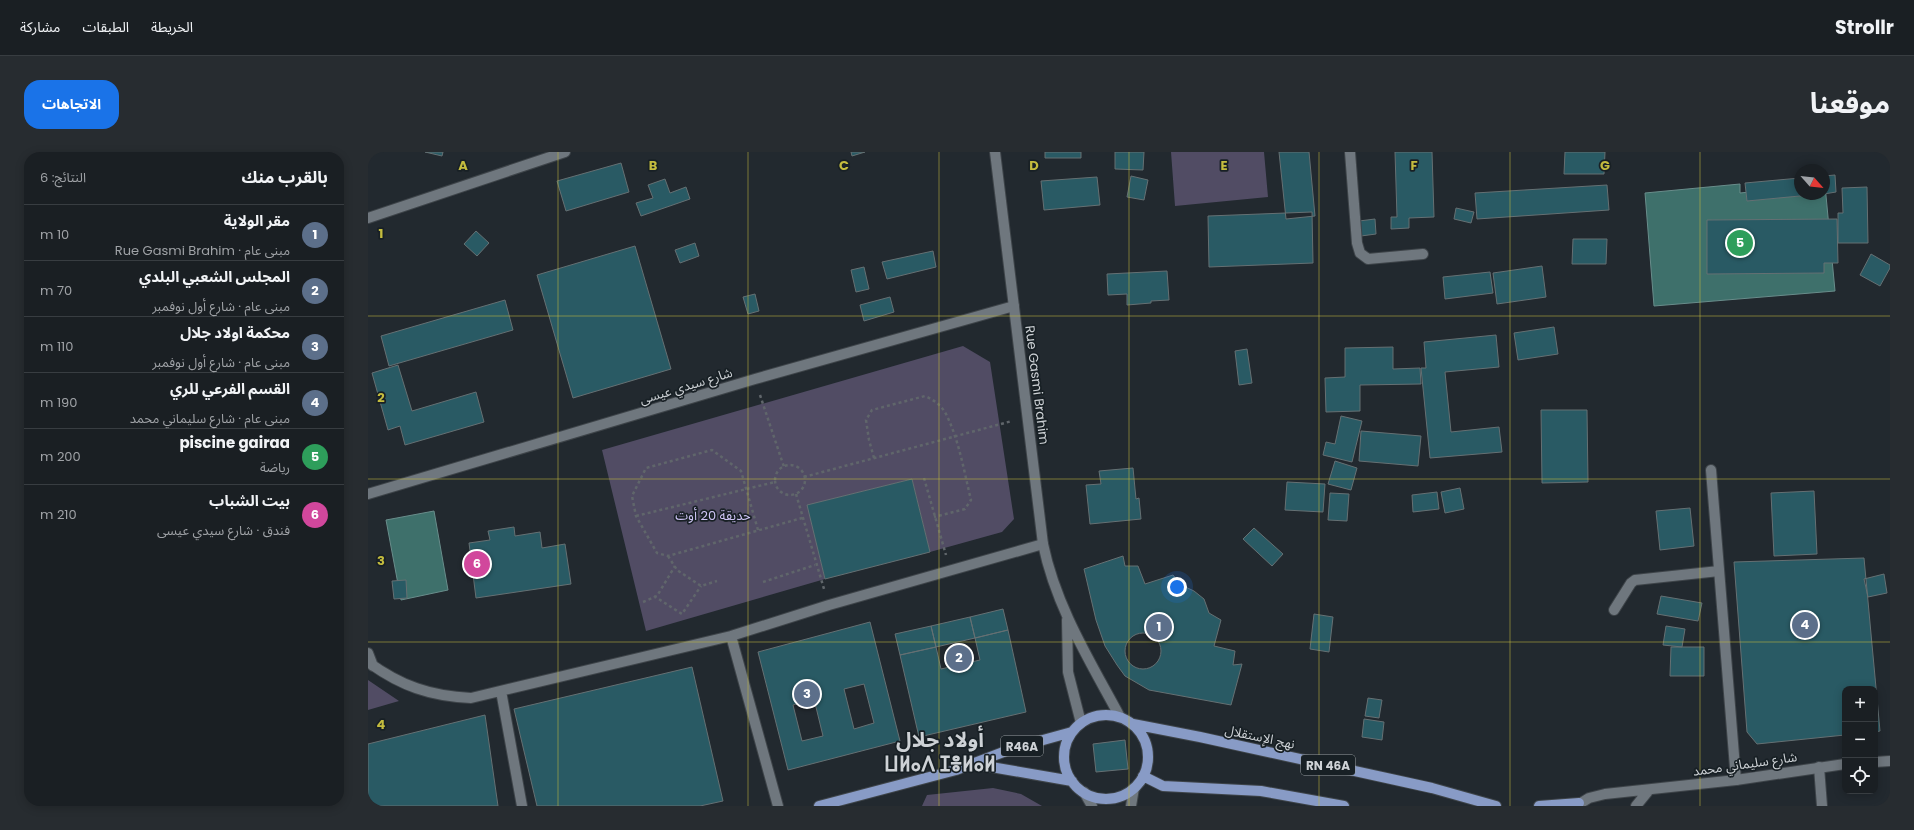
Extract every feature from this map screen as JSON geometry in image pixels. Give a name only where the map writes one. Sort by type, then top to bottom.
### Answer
[{"type":"main road","points":[[1107,714],[1120,717],[1133,724],[1143,738],[1148,754],[1143,776],[1134,788],[1123,795],[1110,798],[1097,798],[1084,792],[1072,781],[1066,770],[1064,757],[1066,744],[1072,732],[1081,723],[1093,716],[1107,714]]},
{"type":"main road","name":"نهج الإستقلال","points":[[1133,724],[1432,788],[1496,806]]},
{"type":"main road","name":"R46A","points":[[974,764],[1014,748],[1072,732]]},
{"type":"main road","points":[[819,806],[974,764],[1072,781]]},
{"type":"main road","points":[[1143,776],[1163,786],[1260,791],[1344,806]]},
{"type":"main road","points":[[1539,806],[1578,804]]},
{"type":"street","points":[[368,218],[565,152]]},
{"type":"street","name":"Rue Gasmi Brahim","points":[[995,152],[1043,544],[1049,571],[1067,618],[1120,717]]},
{"type":"street","points":[[1350,152],[1357,244],[1360,253],[1368,259],[1423,254]]},
{"type":"street","name":"شارع سيدي عيسى","points":[[368,494],[754,379],[1014,306]]},
{"type":"street","points":[[1711,470],[1736,780]]},
{"type":"street","points":[[368,653],[371,664],[412,688],[444,697],[471,698],[731,636],[830,605],[1043,544]]},
{"type":"street","points":[[1614,610],[1631,583],[1635,580],[1719,571]]},
{"type":"street","name":"Rue Gasmi Brahim","points":[[1067,618],[1068,672],[1081,723]]},
{"type":"street","points":[[731,636],[778,806]]},
{"type":"street","points":[[501,691],[522,806]]},
{"type":"street","points":[[1878,762],[1890,761]]},
{"type":"street","name":"شارع سليماني محمد","points":[[1578,804],[1589,798],[1605,794],[1736,780],[1842,764]]},
{"type":"street","points":[[1819,767],[1822,806]]},
{"type":"street","points":[[1131,806],[1134,788]]},
{"type":"street","points":[[1636,806],[1649,790]]},
{"type":"street","points":[[1084,792],[1092,806]]},
{"type":"path","points":[[754,379],[784,467]]},
{"type":"path","points":[[874,458],[866,420],[872,410],[925,396],[935,401],[945,412],[954,436],[971,500],[965,509],[934,517]]},
{"type":"path","points":[[804,477],[1027,417]]},
{"type":"path","points":[[758,530],[747,489],[740,471],[712,450],[646,468],[632,496],[636,516],[657,553],[668,556],[802,518]]},
{"type":"path","points":[[784,467],[796,467],[804,477],[803,487],[796,494],[785,495],[780,492],[775,482],[779,471],[784,467]]},
{"type":"path","points":[[924,478],[934,517],[951,571]]},
{"type":"path","points":[[636,516],[775,482]]},
{"type":"path","points":[[796,494],[815,565],[830,605]]},
{"type":"path","points":[[668,556],[678,570],[701,586]]},
{"type":"path","points":[[763,582],[815,565]]},
{"type":"path","points":[[643,602],[657,596],[675,566]]},
{"type":"path","points":[[654,596],[682,614],[701,586],[717,581]]},
{"type":"green space","points":[[1171,152],[1264,152],[1268,197],[1175,206]]},
{"type":"green space","name":"حديقة 20 أوت","points":[[963,346],[990,362],[1014,519],[1002,532],[930,552],[912,479],[808,505],[825,579],[646,631],[602,450]]},
{"type":"green space","points":[[368,680],[399,701],[368,710]]},
{"type":"green space","points":[[993,788],[1021,794],[1042,806],[922,806],[927,795]]},
{"type":"shaded area","points":[[1740,184],[1740,193],[1794,188],[1794,200],[1826,200],[1835,291],[1654,306],[1645,193]]},
{"type":"shaded area","points":[[434,511],[448,590],[401,600],[386,520]]},
{"type":"building","points":[[425,152],[443,152],[442,156]]},
{"type":"building","points":[[851,152],[865,152],[852,156]]},
{"type":"building","points":[[1045,152],[1081,152],[1081,158],[1045,158]]},
{"type":"building","points":[[1115,152],[1144,152],[1143,170],[1115,169]]},
{"type":"building","points":[[1279,152],[1309,152],[1315,216],[1286,219]]},
{"type":"building","points":[[1395,152],[1432,152],[1434,217],[1409,218],[1409,228],[1391,229],[1391,217],[1397,217]]},
{"type":"building","points":[[1565,152],[1605,152],[1604,174],[1564,174]]},
{"type":"building","points":[[621,163],[629,192],[566,211],[557,181]]},
{"type":"building","points":[[1830,175],[1835,175],[1836,192],[1830,193]]},
{"type":"building","points":[[1131,176],[1148,180],[1144,200],[1127,197]]},
{"type":"building","points":[[1097,177],[1100,205],[1044,210],[1041,181]]},
{"type":"building","points":[[665,179],[670,193],[686,187],[690,199],[641,216],[636,203],[653,198],[648,185]]},
{"type":"building","points":[[1794,179],[1794,197],[1747,201],[1745,183]]},
{"type":"building","points":[[1607,185],[1609,210],[1477,219],[1475,193]]},
{"type":"building","points":[[1867,187],[1868,243],[1838,243],[1838,213],[1843,213],[1842,188]]},
{"type":"building","points":[[1456,208],[1474,212],[1471,223],[1454,219]]},
{"type":"building","points":[[1312,212],[1313,263],[1209,267],[1208,216]]},
{"type":"building","points":[[1375,219],[1376,234],[1361,236],[1359,221]]},
{"type":"building","points":[[1837,219],[1838,263],[1824,263],[1824,273],[1707,274],[1707,220]]},
{"type":"building","points":[[476,231],[489,243],[477,256],[464,244]]},
{"type":"building","points":[[1573,239],[1607,239],[1606,264],[1572,264]]},
{"type":"building","points":[[695,243],[699,256],[680,263],[675,250]]},
{"type":"building","points":[[635,246],[671,369],[573,398],[537,275]]},
{"type":"building","points":[[933,251],[936,267],[887,279],[882,262]]},
{"type":"building","points":[[1871,254],[1890,265],[1890,268],[1880,286],[1860,275]]},
{"type":"building","points":[[1542,266],[1546,297],[1497,304],[1493,273]]},
{"type":"building","points":[[864,267],[869,289],[856,292],[851,270]]},
{"type":"building","points":[[1167,271],[1169,300],[1127,305],[1127,294],[1108,295],[1107,274]]},
{"type":"building","points":[[1490,272],[1493,293],[1445,299],[1443,277]]},
{"type":"building","points":[[755,294],[759,311],[748,314],[743,297]]},
{"type":"building","points":[[890,297],[894,312],[864,321],[860,305]]},
{"type":"building","points":[[505,300],[513,330],[389,366],[381,336]]},
{"type":"building","points":[[1554,327],[1558,354],[1518,360],[1514,333]]},
{"type":"building","points":[[1496,335],[1499,367],[1445,372],[1451,432],[1499,427],[1502,452],[1430,458],[1421,368],[1426,368],[1424,342]]},
{"type":"building","points":[[1393,347],[1393,369],[1420,368],[1421,384],[1360,385],[1360,411],[1326,412],[1325,378],[1345,377],[1345,348]]},
{"type":"building","points":[[1247,349],[1252,383],[1239,385],[1235,351]]},
{"type":"building","points":[[398,365],[412,411],[476,392],[484,422],[405,445],[400,426],[388,430],[372,373]]},
{"type":"building","points":[[1541,410],[1587,410],[1588,482],[1542,483]]},
{"type":"building","points":[[1341,416],[1362,421],[1352,462],[1323,455],[1326,442],[1335,444]]},
{"type":"building","points":[[1361,431],[1421,436],[1418,466],[1359,461]]},
{"type":"building","points":[[1335,461],[1357,468],[1351,490],[1328,484]]},
{"type":"building","points":[[1133,468],[1136,499],[1139,498],[1141,519],[1090,524],[1086,485],[1101,484],[1099,471]]},
{"type":"building","points":[[912,479],[930,552],[825,579],[807,505]]},
{"type":"building","points":[[1287,482],[1325,484],[1323,512],[1285,510]]},
{"type":"building","points":[[1460,488],[1464,509],[1445,513],[1441,492]]},
{"type":"building","points":[[1814,491],[1817,554],[1774,556],[1771,493]]},
{"type":"building","points":[[1437,492],[1439,509],[1413,512],[1412,495]]},
{"type":"building","points":[[1330,493],[1349,494],[1347,521],[1328,520]]},
{"type":"building","points":[[1690,508],[1694,546],[1660,550],[1656,511]]},
{"type":"building","points":[[514,527],[515,536],[540,532],[542,548],[565,544],[571,584],[476,598],[469,543],[490,540],[488,531]]},
{"type":"building","points":[[1254,528],[1283,554],[1272,566],[1243,539]]},
{"type":"building","points":[[1123,556],[1125,566],[1138,566],[1145,584],[1173,575],[1181,585],[1194,591],[1204,599],[1209,613],[1221,620],[1214,646],[1235,651],[1233,665],[1242,664],[1231,705],[1149,690],[1125,676],[1117,665],[1105,646],[1096,620],[1084,569]]},
{"type":"building","points":[[1864,558],[1876,686],[1842,686],[1842,735],[1757,744],[1747,732],[1734,562]]},
{"type":"building","points":[[1884,574],[1887,593],[1868,597],[1864,579]]},
{"type":"building","points":[[406,580],[407,598],[394,599],[392,581]]},
{"type":"building","points":[[1661,596],[1702,603],[1698,621],[1657,614]]},
{"type":"building","points":[[1003,609],[1008,630],[975,638],[970,617]]},
{"type":"building","points":[[1314,614],[1333,617],[1329,652],[1310,649]]},
{"type":"building","points":[[970,617],[975,638],[936,647],[931,626]]},
{"type":"building","points":[[870,622],[900,741],[788,770],[758,652]],"holes":[[[864,684],[874,723],[854,729],[844,689]],[[814,699],[823,736],[802,741],[793,705]]]},
{"type":"building","points":[[931,626],[936,647],[900,655],[895,634]]},
{"type":"building","points":[[1666,626],[1685,629],[1682,647],[1663,645]]},
{"type":"building","points":[[1008,630],[1026,712],[919,737],[900,655],[936,647],[941,669],[980,660],[975,638]]},
{"type":"building","points":[[1147,633],[1156,638],[1160,644],[1160,658],[1156,664],[1147,669],[1139,669],[1130,664],[1126,658],[1125,647],[1130,638],[1136,634]]},
{"type":"building","points":[[1671,647],[1704,647],[1704,676],[1670,676]]},
{"type":"building","points":[[692,667],[723,801],[700,806],[537,806],[514,709]]},
{"type":"building","points":[[1368,698],[1382,700],[1379,718],[1365,716]]},
{"type":"building","points":[[1878,709],[1880,731],[1878,731]]},
{"type":"building","points":[[485,715],[498,806],[368,806],[368,744]]},
{"type":"building","points":[[1364,719],[1384,722],[1382,740],[1362,737]]},
{"type":"building","points":[[1125,740],[1128,769],[1096,772],[1093,744]]},
{"type":"place","name":"piscine gairaa","points":[[1740,243]]},
{"type":"place","name":"بيت الشباب","points":[[477,564]]},
{"type":"place","name":"القسم الفرعي للري","points":[[1805,625]]},
{"type":"place","name":"مقر الولاية","points":[[1159,627]]},
{"type":"place","name":"المجلس الشعبي البلدي","points":[[959,658]]},
{"type":"place","name":"محكمة اولاد جلال","points":[[807,694]]},
{"type":"district","name":"أولاد جلال ⵡⵍⴰⴷ ⵊⴻⵍⴰⵍ","points":[[940,751]]}]
